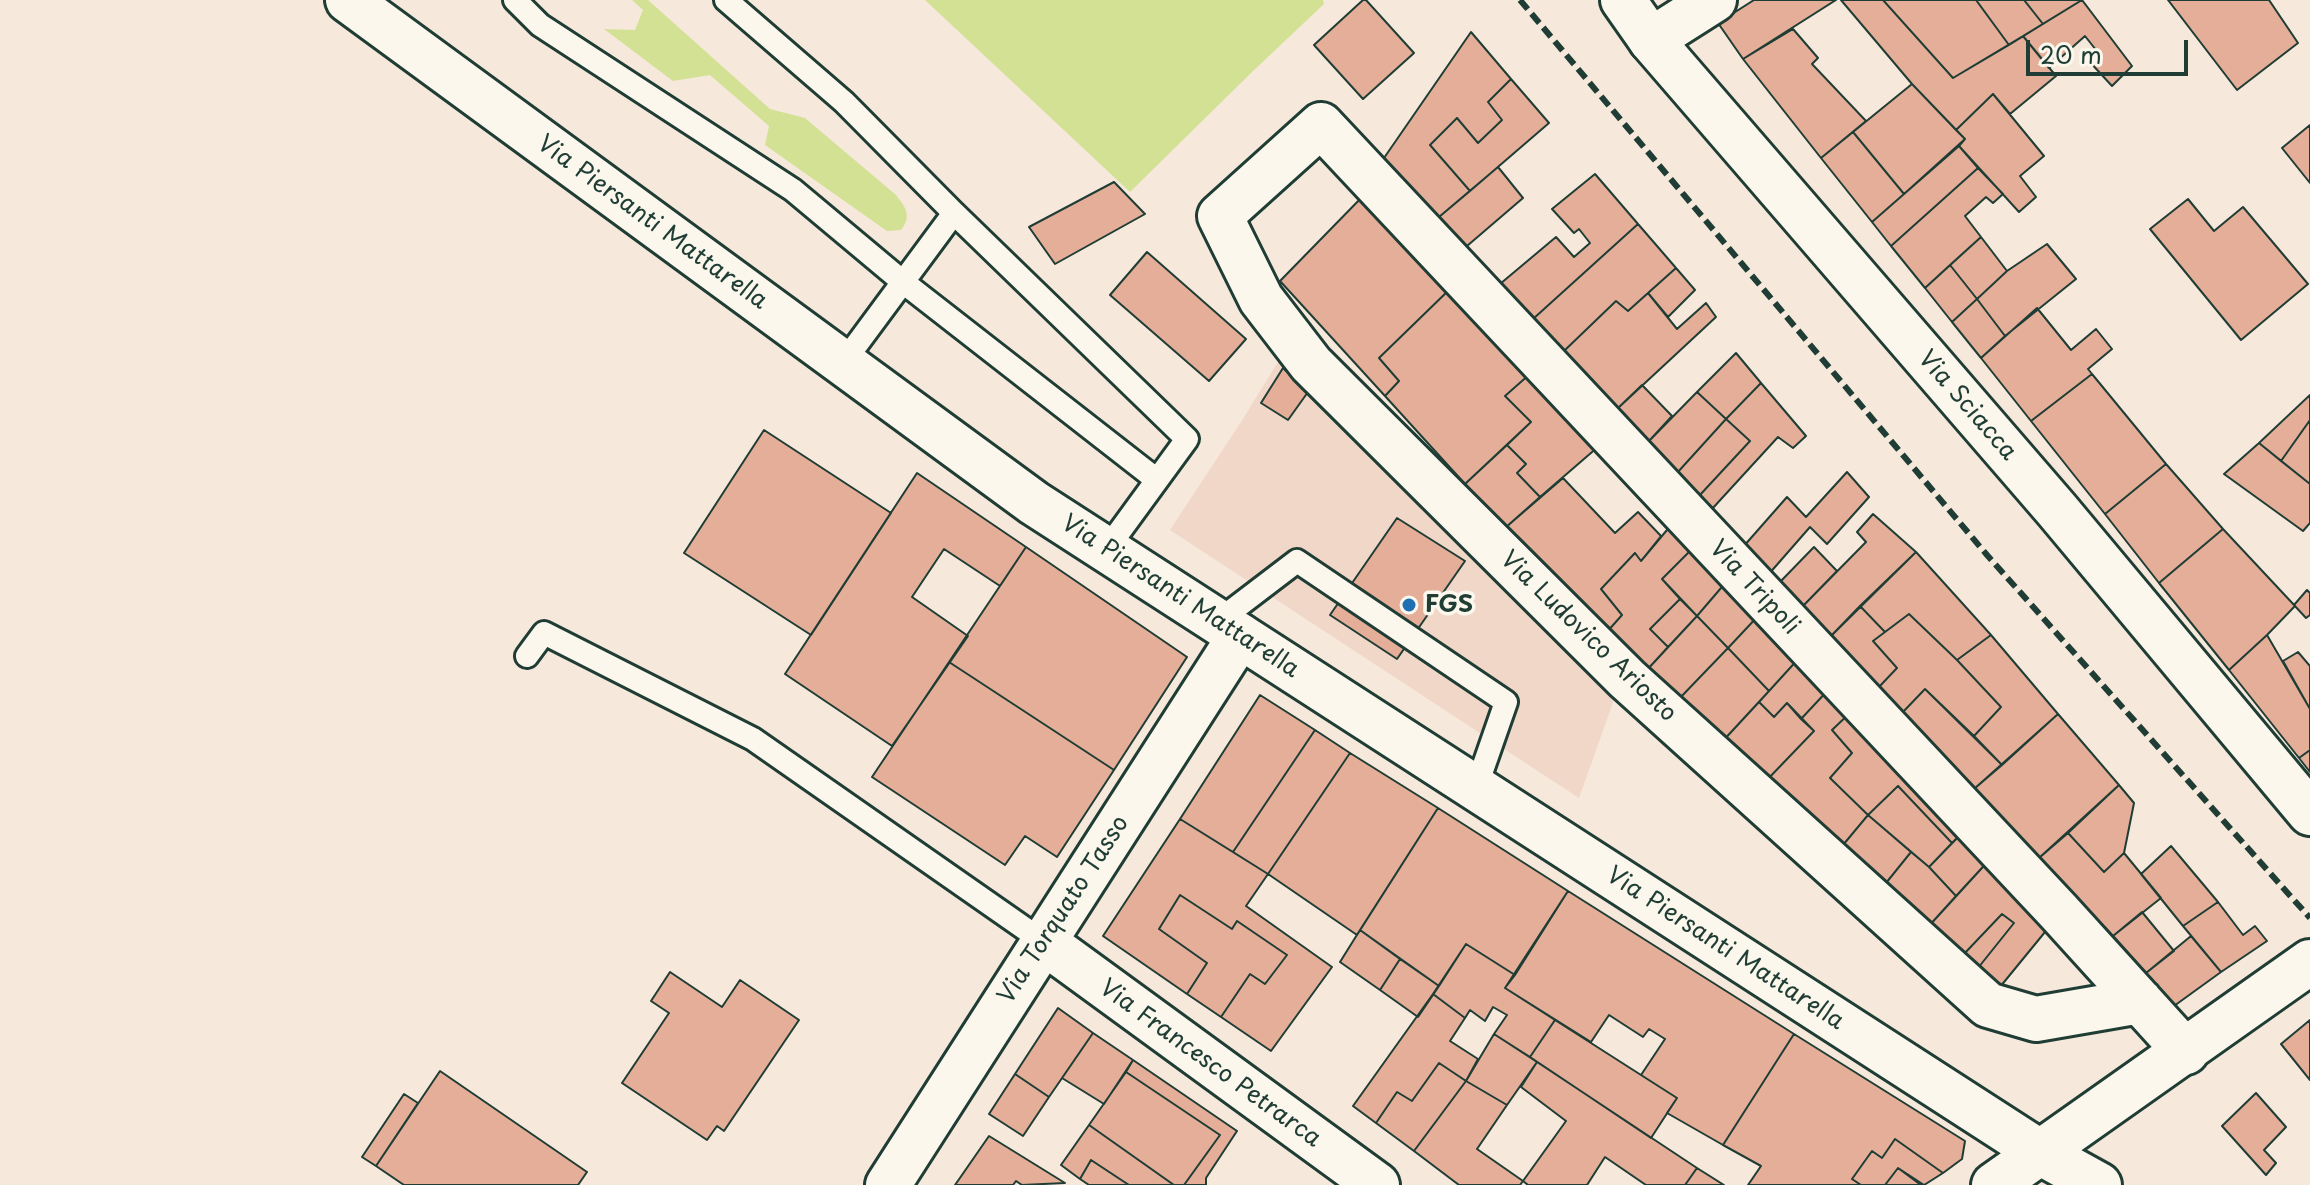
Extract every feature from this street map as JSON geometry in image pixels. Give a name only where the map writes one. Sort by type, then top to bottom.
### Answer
[{"type":"street","name":"Via Sciacca","points":[[1623,0],[1651,40],[2047,498],[2310,813]]},
{"type":"street","points":[[1651,40],[1714,0]]},
{"type":"street","name":"Via Piersanti Mattarella","points":[[360,3],[1034,503],[2041,1153],[2099,1185]]},
{"type":"street","name":"Via Ludovico Ariosto","points":[[1321,125],[1220,216],[1261,299],[1311,364],[1627,679],[1988,1005],[2036,1019],[2140,1001]]},
{"type":"street","name":"Via Tripoli","points":[[1321,125],[2186,1052]]},
{"type":"street","name":"Via Torquato Tasso","points":[[888,1185],[1044,942],[1229,629]]},
{"type":"street","name":"Via Francesco Petrarca","points":[[1044,942],[1377,1185]]},
{"type":"street","points":[[1994,1185],[2310,962]]},
{"type":"lane","points":[[515,0],[540,25],[793,190],[903,282],[1157,480]]},
{"type":"lane","points":[[726,0],[844,102],[1187,439],[1106,550]]},
{"type":"lane","points":[[843,363],[954,213]]},
{"type":"lane","points":[[1229,629],[1297,561],[1506,702],[1476,788]]},
{"type":"lane","points":[[527,656],[544,633],[753,739],[1044,942]]},
{"type":"shaded area","points":[[1278,362],[1617,691],[1579,798],[1170,530]]},
{"type":"green space","points":[[632,0],[648,0],[770,109],[805,118],[896,195],[906,212],[901,230],[887,231],[765,145],[769,126],[710,75],[673,81],[604,29],[635,30],[643,10]]},
{"type":"green space","points":[[925,0],[1323,0],[1324,4],[1130,192]]},
{"type":"building","points":[[1363,0],[1414,53],[1363,99],[1314,45]]},
{"type":"building","points":[[1754,0],[1836,0],[1743,59],[1718,23]]},
{"type":"building","points":[[1841,0],[1883,0],[1953,78],[2023,36],[2056,76],[2010,114],[1993,94],[1956,130],[1912,84]]},
{"type":"building","points":[[1883,0],[1976,0],[2009,45],[1953,78]]},
{"type":"building","points":[[1976,0],[2024,0],[2043,24],[2009,45]]},
{"type":"building","points":[[2024,0],[2082,0],[2043,24]]},
{"type":"building","points":[[2082,0],[2132,66],[2112,86],[2088,60],[2096,50],[2085,36],[2049,68],[2023,36]]},
{"type":"building","points":[[2168,0],[2269,0],[2298,43],[2237,90]]},
{"type":"building","points":[[1793,29],[1818,58],[1812,64],[1866,121],[1821,158],[1743,59]]},
{"type":"building","points":[[1471,32],[1511,79],[1488,102],[1502,120],[1478,143],[1457,118],[1430,145],[1470,191],[1439,217],[1384,158]]},
{"type":"building","points":[[1511,79],[1549,123],[1470,191],[1430,145],[1457,118],[1478,143],[1502,120],[1488,102]]},
{"type":"building","points":[[1912,84],[1965,139],[1904,194],[1853,132]]},
{"type":"building","points":[[1993,94],[2044,156],[2020,176],[2036,197],[2019,212],[1959,146],[1965,139],[1956,130]]},
{"type":"building","points":[[2310,125],[2310,183],[2282,148]]},
{"type":"building","points":[[1853,132],[1904,194],[1872,222],[1821,158]]},
{"type":"building","points":[[1959,146],[1978,168],[1891,246],[1872,222]]},
{"type":"building","points":[[1498,167],[1523,198],[1467,246],[1439,217]]},
{"type":"building","points":[[1978,168],[2003,194],[1993,203],[1986,197],[1965,216],[1981,237],[1925,288],[1891,246]]},
{"type":"building","points":[[1595,174],[1638,224],[1533,319],[1500,284],[1556,237],[1574,257],[1590,243],[1579,229],[1574,233],[1552,209]]},
{"type":"building","points":[[1114,182],[1145,214],[1055,264],[1029,227]]},
{"type":"building","points":[[1364,195],[1451,288],[1379,358],[1399,381],[1385,396],[1280,281]]},
{"type":"building","points":[[2188,199],[2214,231],[2243,207],[2308,284],[2241,340],[2150,229]]},
{"type":"building","points":[[1638,224],[1676,268],[1628,311],[1616,301],[1564,351],[1533,319]]},
{"type":"building","points":[[1981,237],[2007,271],[1977,299],[1950,265]]},
{"type":"building","points":[[2047,244],[2076,279],[2005,336],[1977,299],[2007,271]]},
{"type":"building","points":[[1147,252],[1246,339],[1209,381],[1110,295]]},
{"type":"building","points":[[1950,265],[1977,299],[1952,322],[1925,288]]},
{"type":"building","points":[[1676,268],[1695,290],[1668,317],[1648,293]]},
{"type":"building","points":[[1451,288],[1531,373],[1505,396],[1531,422],[1465,484],[1385,396],[1399,381],[1379,358]]},
{"type":"building","points":[[1648,293],[1677,329],[1706,303],[1716,317],[1617,409],[1564,351],[1616,301],[1628,311]]},
{"type":"building","points":[[1977,299],[2005,336],[1981,358],[1952,322]]},
{"type":"building","points":[[2037,308],[2071,350],[2096,329],[2112,349],[2088,369],[2092,374],[2031,421],[1981,358]]},
{"type":"building","points":[[1736,353],[1761,383],[1726,419],[1697,392]]},
{"type":"building","points":[[1283,368],[1308,392],[1288,420],[1261,403]]},
{"type":"building","points":[[1531,373],[1599,446],[1540,497],[1517,473],[1526,464],[1507,445],[1531,422],[1505,396]]},
{"type":"building","points":[[2092,374],[2166,464],[2105,514],[2031,421]]},
{"type":"building","points":[[1761,383],[1806,436],[1793,448],[1778,437],[1712,509],[1699,496],[1750,441],[1726,419]]},
{"type":"building","points":[[1642,385],[1672,416],[1649,441],[1617,409]]},
{"type":"building","points":[[1697,392],[1726,419],[1677,473],[1649,441]]},
{"type":"building","points":[[2310,395],[2310,420],[2281,461],[2259,443]]},
{"type":"building","points":[[1726,419],[1750,441],[1699,496],[1677,473]]},
{"type":"building","points":[[2310,420],[2310,484],[2281,461]]},
{"type":"building","points":[[764,430],[891,513],[811,635],[684,553]]},
{"type":"building","points":[[2259,443],[2310,484],[2310,523],[2303,531],[2224,474]]},
{"type":"building","points":[[1507,445],[1526,464],[1517,473],[1540,497],[1505,528],[1465,484]]},
{"type":"building","points":[[2166,464],[2223,529],[2159,583],[2105,514]]},
{"type":"building","points":[[1847,472],[1869,497],[1827,544],[1810,527],[1768,575],[1743,547],[1787,497],[1806,517]]},
{"type":"building","points":[[917,473],[1026,547],[1000,586],[944,549],[912,597],[968,636],[892,746],[785,674]]},
{"type":"building","points":[[1563,478],[1615,533],[1638,512],[1661,536],[1641,561],[1635,553],[1601,589],[1622,615],[1606,633],[1505,528]]},
{"type":"building","points":[[1873,514],[1916,552],[1830,637],[1802,607],[1866,542],[1857,532]]},
{"type":"building","points":[[1397,518],[1465,561],[1397,659],[1330,615]]},
{"type":"building","points":[[1672,524],[1694,547],[1662,579],[1680,599],[1650,629],[1668,647],[1646,671],[1606,633],[1622,615],[1601,589],[1635,553],[1641,561]]},
{"type":"building","points":[[2223,529],[2295,606],[2229,670],[2159,583]]},
{"type":"building","points":[[1026,547],[1187,657],[1114,770],[949,662]]},
{"type":"building","points":[[1694,547],[1727,581],[1697,616],[1662,579]]},
{"type":"building","points":[[1814,547],[1837,571],[1802,607],[1779,583]]},
{"type":"building","points":[[1916,552],[1991,635],[1957,660],[1909,614],[1885,632],[1860,606]]},
{"type":"building","points":[[1727,581],[1759,615],[1728,648],[1697,616]]},
{"type":"building","points":[[2307,590],[2310,593],[2310,615],[2306,618],[2294,605]]},
{"type":"building","points":[[1680,599],[1697,616],[1668,647],[1650,629]]},
{"type":"building","points":[[1860,606],[1885,632],[1873,641],[1897,668],[1878,688],[1830,637]]},
{"type":"building","points":[[1909,614],[2001,707],[1974,736],[1925,689],[1902,713],[1878,688],[1897,668],[1873,641]]},
{"type":"building","points":[[1759,615],[1800,657],[1769,691],[1728,648]]},
{"type":"building","points":[[1697,616],[1728,648],[1677,701],[1646,671]]},
{"type":"building","points":[[1991,635],[2058,714],[2002,765],[1974,736],[2001,707],[1957,660]]},
{"type":"building","points":[[2267,635],[2310,709],[2310,750],[2299,758],[2229,670]]},
{"type":"building","points":[[1728,648],[1769,691],[1721,743],[1677,701]]},
{"type":"building","points":[[2298,652],[2310,666],[2310,709],[2283,661]]},
{"type":"building","points":[[1800,657],[1830,688],[1801,719],[1787,703],[1774,717],[1759,702]]},
{"type":"building","points":[[949,662],[1114,770],[1057,857],[1025,836],[1005,865],[872,777]]},
{"type":"building","points":[[1830,688],[1852,711],[1832,730],[1852,753],[1830,778],[1868,815],[1838,851],[1764,783],[1814,731],[1801,719]]},
{"type":"building","points":[[1925,689],[2002,765],[1974,789],[1902,713]]},
{"type":"building","points":[[1260,695],[1315,730],[1233,852],[1180,819]]},
{"type":"building","points":[[1759,702],[1774,717],[1787,703],[1814,731],[1764,783],[1721,743]]},
{"type":"building","points":[[1852,711],[1965,830],[1952,843],[1898,786],[1868,815],[1830,778],[1852,753],[1832,730]]},
{"type":"building","points":[[2058,714],[2119,785],[2039,858],[1974,789]]},
{"type":"building","points":[[1315,730],[1350,753],[1268,874],[1233,852]]},
{"type":"building","points":[[2310,750],[2310,772],[2299,758]]},
{"type":"building","points":[[1350,753],[1438,808],[1357,935],[1268,874]]},
{"type":"building","points":[[2119,785],[2134,803],[2124,853],[2104,872],[2068,833]]},
{"type":"building","points":[[1898,786],[1952,843],[1929,867],[1868,815]]},
{"type":"building","points":[[1438,808],[1568,891],[1515,975],[1466,944],[1439,986],[1360,930]]},
{"type":"building","points":[[1868,815],[1911,852],[1882,888],[1838,851]]},
{"type":"building","points":[[1180,819],[1268,874],[1246,906],[1332,967],[1271,1051],[1221,1017],[1250,974],[1265,984],[1287,955],[1237,921],[1232,929],[1180,895],[1159,929],[1207,963],[1187,994],[1103,936]]},
{"type":"building","points":[[1965,830],[1992,857],[1956,896],[1929,867]]},
{"type":"building","points":[[2068,833],[2104,872],[2124,853],[2161,898],[2113,936],[2039,858]]},
{"type":"building","points":[[2171,846],[2218,902],[2183,926],[2141,874]]},
{"type":"building","points":[[1911,852],[1956,896],[1928,927],[1882,888]]},
{"type":"building","points":[[1992,857],[2054,921],[2000,987],[1978,968],[2014,923],[2002,914],[1963,955],[1928,927]]},
{"type":"building","points":[[1568,891],[1794,1034],[1723,1145],[1667,1113],[1677,1098],[1641,1075],[1665,1039],[1649,1029],[1643,1037],[1609,1015],[1591,1042],[1505,988]]},
{"type":"building","points":[[1180,895],[1232,929],[1237,921],[1287,955],[1265,984],[1250,974],[1221,1017],[1187,994],[1207,963],[1159,929]]},
{"type":"building","points":[[2218,902],[2243,935],[2255,926],[2267,941],[2221,972],[2183,926]]},
{"type":"building","points":[[2142,912],[2174,951],[2146,973],[2113,936]]},
{"type":"building","points":[[2002,914],[2014,923],[1978,968],[1963,955]]},
{"type":"building","points":[[1360,930],[1400,959],[1380,990],[1340,962]]},
{"type":"building","points":[[2191,936],[2221,972],[2174,1006],[2146,973]]},
{"type":"building","points":[[1466,944],[1515,975],[1505,988],[1555,1020],[1530,1057],[1494,1034],[1507,1015],[1493,1007],[1485,1021],[1470,1010],[1465,1018],[1433,994]]},
{"type":"building","points":[[1400,959],[1439,986],[1418,1017],[1380,990]]},
{"type":"building","points":[[670,972],[722,1007],[740,980],[799,1020],[724,1131],[717,1126],[707,1140],[622,1083],[669,1013],[651,1001]]},
{"type":"building","points":[[1433,994],[1465,1018],[1450,1041],[1478,1059],[1466,1081],[1439,1063],[1412,1101],[1397,1092],[1376,1123],[1353,1106]]},
{"type":"building","points":[[1058,1008],[1093,1033],[1049,1097],[1015,1074]]},
{"type":"building","points":[[1555,1020],[1677,1098],[1651,1138],[1530,1057]]},
{"type":"building","points":[[2310,1020],[2310,1080],[2281,1044]]},
{"type":"building","points":[[1093,1033],[1133,1060],[1104,1104],[1062,1078]]},
{"type":"building","points":[[1494,1034],[1537,1062],[1507,1105],[1466,1081]]},
{"type":"building","points":[[1794,1034],[1965,1141],[1962,1159],[1943,1173],[1895,1139],[1882,1158],[1872,1151],[1852,1179],[1861,1185],[1748,1185],[1761,1166],[1723,1145]]},
{"type":"building","points":[[1133,1060],[1237,1131],[1206,1178],[1206,1185],[1184,1185],[1220,1135],[1126,1072]]},
{"type":"building","points":[[1537,1062],[1697,1168],[1685,1185],[1646,1185],[1605,1157],[1587,1185],[1528,1185],[1523,1181],[1566,1121],[1521,1087]]},
{"type":"building","points":[[1439,1063],[1466,1081],[1414,1151],[1376,1123],[1397,1092],[1412,1101]]},
{"type":"building","points":[[440,1071],[587,1172],[578,1185],[404,1185],[376,1166]]},
{"type":"building","points":[[1126,1072],[1220,1135],[1184,1185],[1174,1185],[1089,1125]]},
{"type":"building","points":[[1015,1074],[1049,1097],[1023,1136],[989,1114]]},
{"type":"building","points":[[1466,1081],[1507,1105],[1477,1149],[1523,1181],[1520,1185],[1459,1185],[1414,1151]]},
{"type":"building","points":[[2256,1093],[2286,1127],[2264,1150],[2276,1163],[2266,1175],[2222,1126]]},
{"type":"building","points":[[404,1094],[418,1103],[376,1166],[362,1157]]},
{"type":"building","points":[[1089,1125],[1174,1185],[1129,1185],[1091,1160],[1080,1179],[1061,1165]]},
{"type":"building","points":[[989,1136],[1065,1183],[1022,1185],[1016,1181],[1013,1185],[955,1185]]},
{"type":"building","points":[[1895,1139],[1943,1173],[1924,1185],[1898,1168],[1885,1185],[1861,1185],[1852,1179],[1872,1151],[1882,1158]]},
{"type":"building","points":[[1091,1160],[1129,1185],[1089,1185],[1080,1179]]},
{"type":"building","points":[[1697,1168],[1724,1185],[1685,1185]]},
{"type":"building","points":[[1898,1168],[1921,1185],[1885,1185]]},
{"type":"railway","points":[[1520,0],[1987,555],[2310,918]]},
{"type":"place","name":"FGS","points":[[1409,605]]}]
